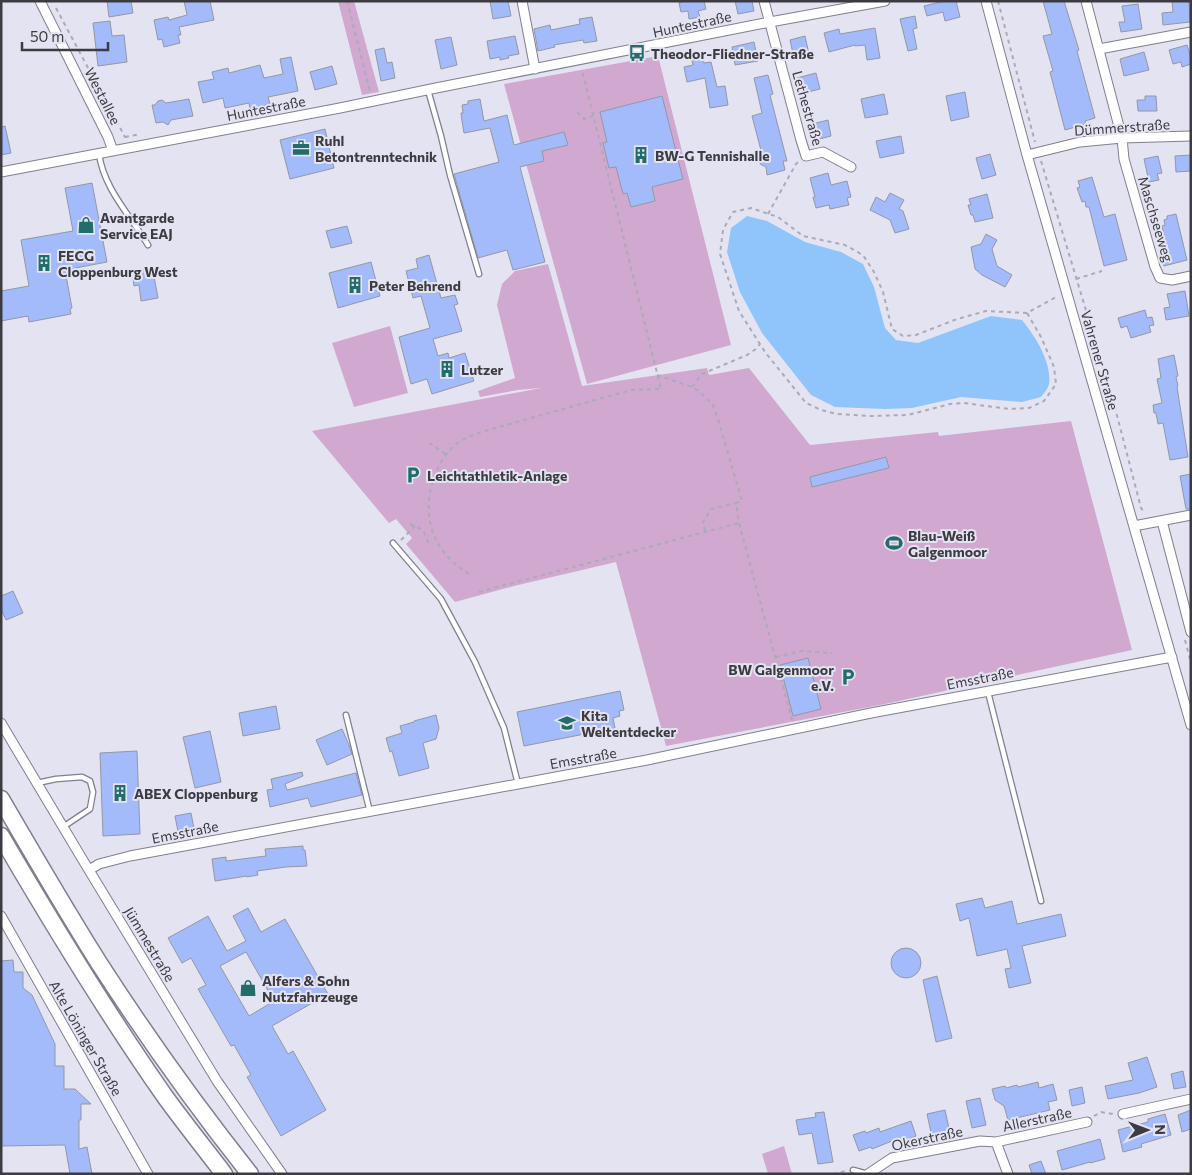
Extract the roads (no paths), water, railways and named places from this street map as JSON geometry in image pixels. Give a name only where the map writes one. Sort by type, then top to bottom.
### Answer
[{"type":"highway","points":[[1,799],[99,963],[216,1132],[250,1174]]},
{"type":"highway","points":[[1,836],[102,1002],[167,1100],[224,1174]]},
{"type":"street","name":"Westallee","points":[[40,1],[112,147]]},
{"type":"street","points":[[522,1],[535,69]]},
{"type":"street","points":[[764,1],[770,22]]},
{"type":"street","name":"Huntestraße","points":[[1,172],[99,154],[112,147],[373,101],[885,1]]},
{"type":"street","name":"Vahrener Straße","points":[[986,1],[1027,155],[1191,725]]},
{"type":"street","points":[[1086,1],[1122,138]]},
{"type":"street","name":"Lethestraße","points":[[770,22],[800,140],[806,156],[824,152],[850,167]]},
{"type":"street","points":[[1099,49],[1191,32]]},
{"type":"street","name":"Dümmerstraße","points":[[1027,155],[1080,142],[1122,138],[1191,136]]},
{"type":"street","name":"Maschseeweg","points":[[1122,138],[1124,159],[1160,278],[1172,280],[1191,276]]},
{"type":"street","points":[[1134,526],[1191,515]]},
{"type":"street","points":[[1157,521],[1189,615],[1187,634]]},
{"type":"street","name":"Emsstraße","points":[[89,870],[99,864],[130,856],[647,760],[871,713],[1172,657]]},
{"type":"street","name":"Jümmestraße","points":[[1,723],[217,1081],[282,1174]]},
{"type":"street","name":"Alte Löninger Straße","points":[[1,916],[148,1174]]},
{"type":"street","points":[[1123,1114],[1191,1099]]},
{"type":"street","name":"Allerstraße","points":[[1008,1174],[996,1142],[1087,1122]]},
{"type":"street","name":"Okerstraße","points":[[868,1174],[892,1158],[980,1141],[996,1142]]},
{"type":"lane","points":[[428,90],[450,175],[479,274]]},
{"type":"lane","points":[[99,154],[107,182],[148,244]]},
{"type":"lane","points":[[395,544],[441,599],[475,662],[504,728],[518,784]]},
{"type":"lane","points":[[988,691],[1041,901]]},
{"type":"lane","points":[[346,715],[370,812]]},
{"type":"lane","points":[[37,783],[82,777],[90,781],[93,792],[90,809],[63,827]]},
{"type":"lane","points":[[853,1170],[868,1174]]},
{"type":"water","points":[[747,216],[767,221],[805,242],[841,252],[863,264],[874,287],[885,328],[896,340],[918,343],[991,316],[1022,320],[1037,341],[1045,358],[1049,376],[1047,389],[1041,397],[1022,402],[961,397],[912,408],[885,409],[835,407],[811,395],[762,333],[740,292],[727,252],[731,228]]},
{"type":"place","name":"Theodor-Fliedner-Straße","points":[[637,53]]},
{"type":"place","name":"Ruhl Betontrenntechnik","points":[[301,148]]},
{"type":"place","name":"BW-G Tennishalle","points":[[641,155]]},
{"type":"place","name":"Avantgarde Service EAJ","points":[[86,225]]},
{"type":"place","name":"FECG Cloppenburg West","points":[[44,263]]},
{"type":"place","name":"Peter Behrend","points":[[355,285]]},
{"type":"place","name":"Lutzer","points":[[447,369]]},
{"type":"place","name":"Leichtathletik-Anlage","points":[[413,475]]},
{"type":"place","name":"Blau-Weiß Galgenmoor","points":[[894,543]]},
{"type":"place","name":"BW Galgenmoor e.V.","points":[[848,677]]},
{"type":"place","name":"Kita Weltentdecker","points":[[567,723]]},
{"type":"place","name":"ABEX Cloppenburg","points":[[120,793]]},
{"type":"place","name":"Alfers & Sohn Nutzfahrzeuge","points":[[248,988]]}]
